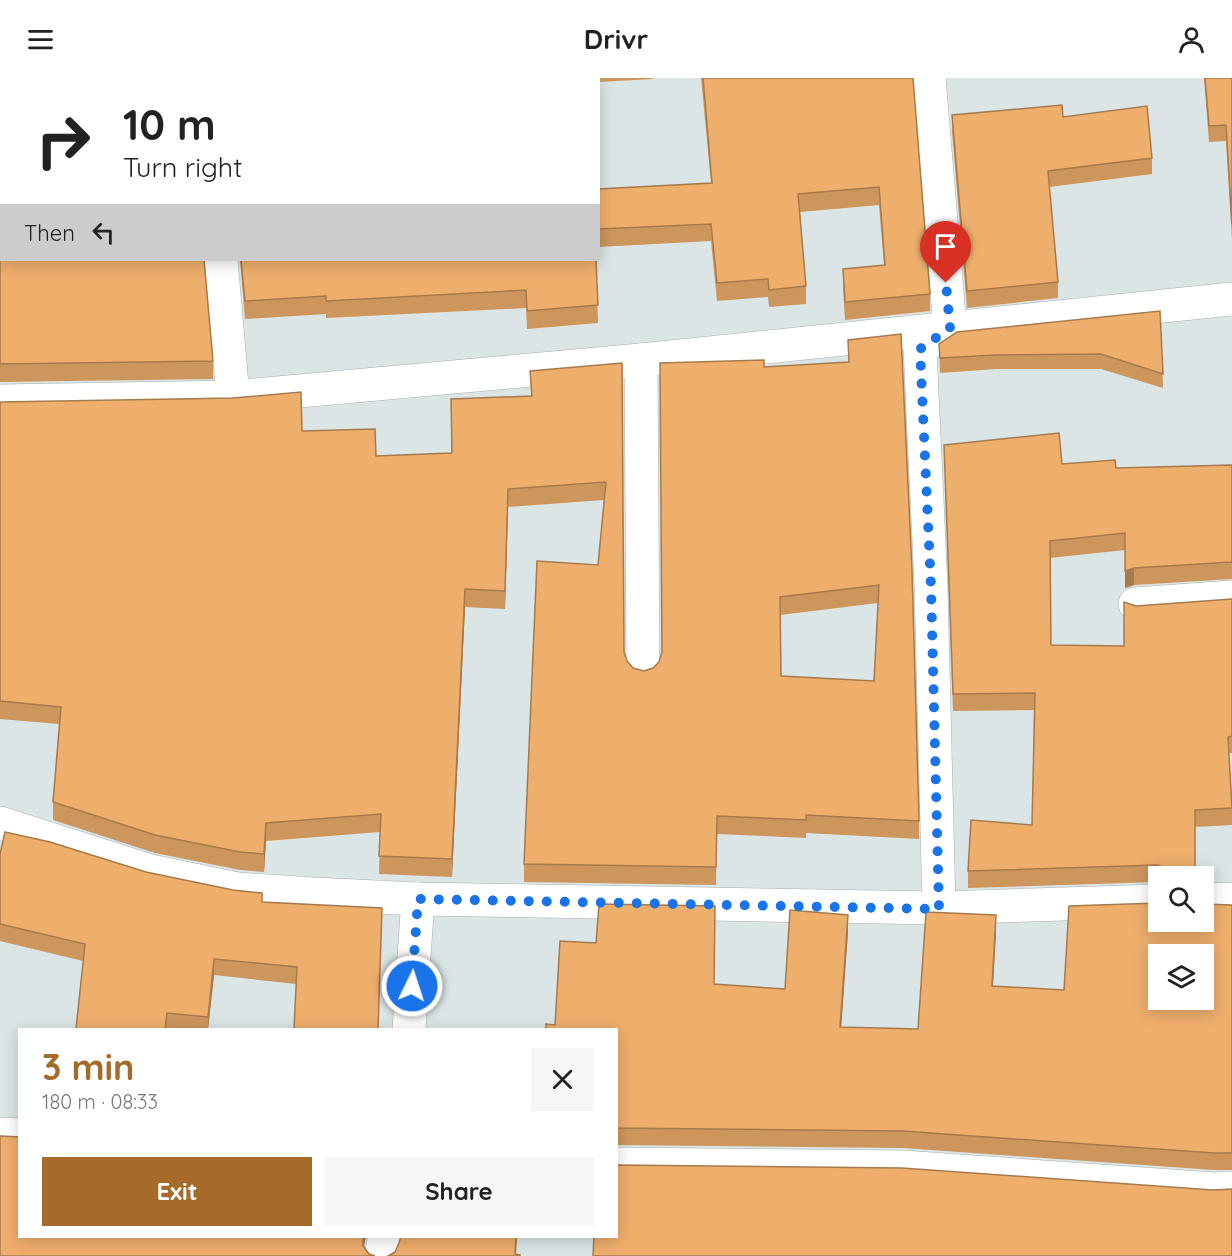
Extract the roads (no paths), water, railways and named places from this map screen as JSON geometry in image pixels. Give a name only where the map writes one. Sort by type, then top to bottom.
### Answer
[{"type":"street","points":[[929,78],[950,328]]},
{"type":"street","points":[[221,261],[233,397]]},
{"type":"street","points":[[0,401],[233,397],[641,360],[1232,299]]},
{"type":"street","points":[[939,909],[931,587],[920,349],[950,328]]},
{"type":"street","points":[[641,360],[643,670]]},
{"type":"street","points":[[1135,604],[1232,597]]},
{"type":"street","points":[[0,824],[150,871],[237,889],[418,899],[939,909],[1148,902]]},
{"type":"street","points":[[409,1028],[418,899]]},
{"type":"street","points":[[1214,900],[1232,899]]},
{"type":"street","points":[[0,1134],[18,1136]]},
{"type":"street","points":[[618,1164],[903,1167],[1202,1188],[1232,1188]]},
{"type":"street","points":[[381,1256],[385,1238]]}]
